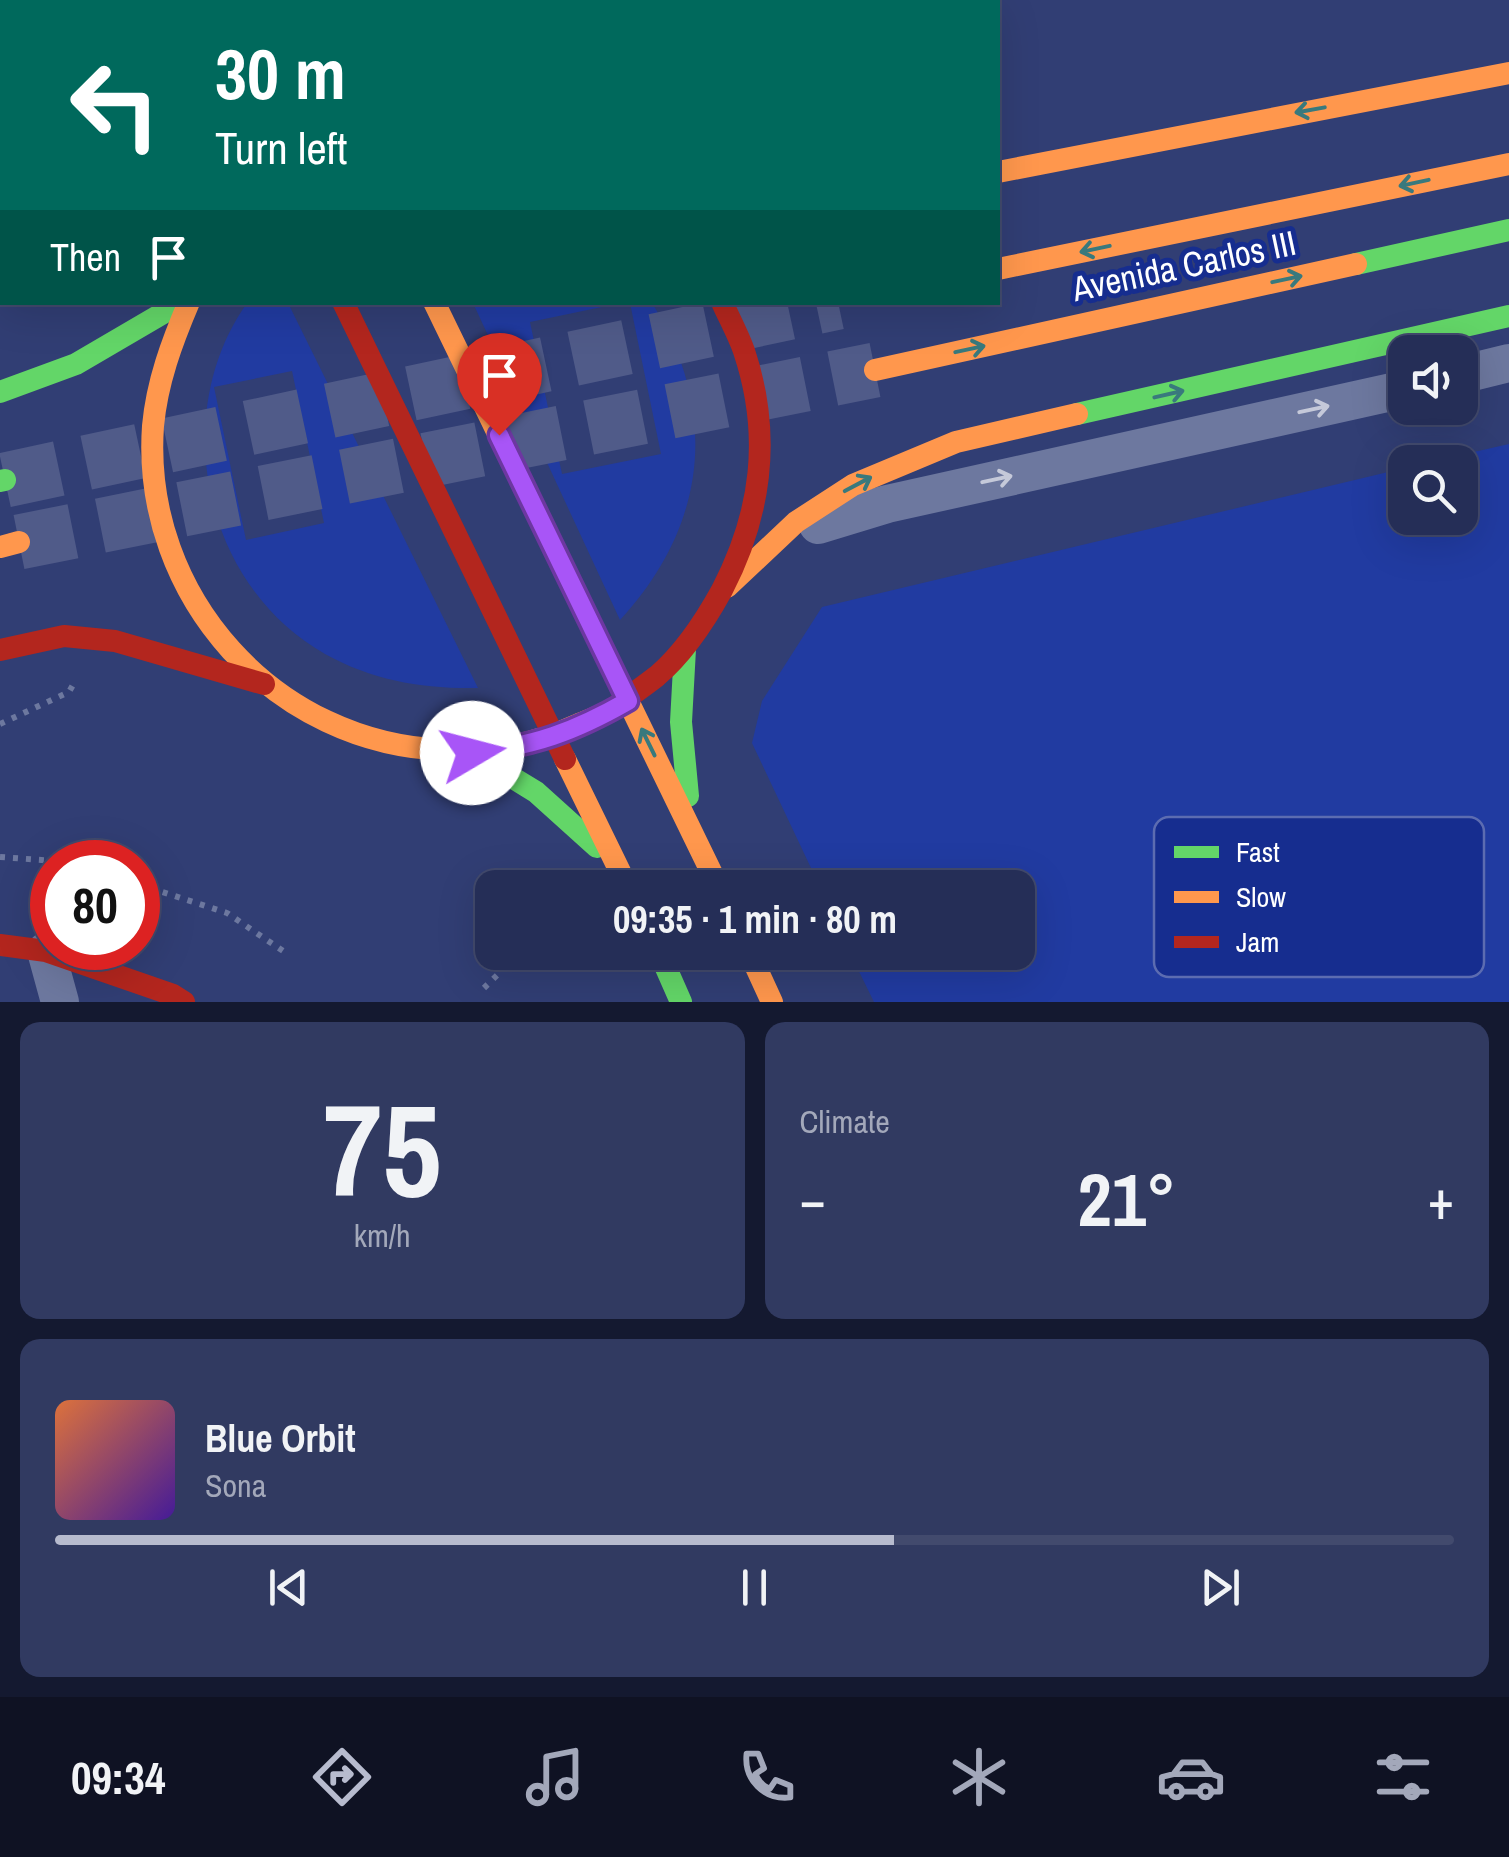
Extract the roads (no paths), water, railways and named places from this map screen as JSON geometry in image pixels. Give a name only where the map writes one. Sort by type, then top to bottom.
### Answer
[{"type":"main road","points":[[1000,172],[1509,73]]},
{"type":"main road","name":"Avenida Carlos III","points":[[1000,269],[1509,164]]},
{"type":"main road","name":"Avenida Carlos III","points":[[875,370],[1509,230]]},
{"type":"main road","points":[[0,392],[76,364],[181,305]]},
{"type":"main road","points":[[185,305],[158,386],[152,433],[154,480],[163,527],[178,572],[201,614],[230,651],[264,684],[310,716],[362,738],[416,750],[472,753],[514,748],[554,737],[628,701],[685,650],[727,587],[750,530],[760,471],[758,410],[744,351],[723,305]]},
{"type":"main road","points":[[345,305],[619,870]]},
{"type":"main road","points":[[435,305],[710,870]]},
{"type":"main road","points":[[727,587],[820,504],[880,472],[956,442],[1509,316]]},
{"type":"main road","points":[[0,650],[64,636],[115,640],[264,684]]},
{"type":"main road","points":[[685,650],[681,722],[690,829]]},
{"type":"main road","points":[[472,753],[536,792],[617,865]]},
{"type":"main road","points":[[0,946],[30,949]]},
{"type":"main road","points":[[101,970],[184,1002]]},
{"type":"main road","points":[[667,970],[681,1002]]},
{"type":"main road","points":[[757,970],[772,1002]]},
{"type":"street","points":[[1478,371],[1509,363]]},
{"type":"street","points":[[770,545],[829,520],[887,504],[1388,393]]},
{"type":"street","points":[[51,970],[60,1002]]},
{"type":"tunnel","points":[[5,480],[824,305]]},
{"type":"tunnel","points":[[19,542],[875,370]]}]
